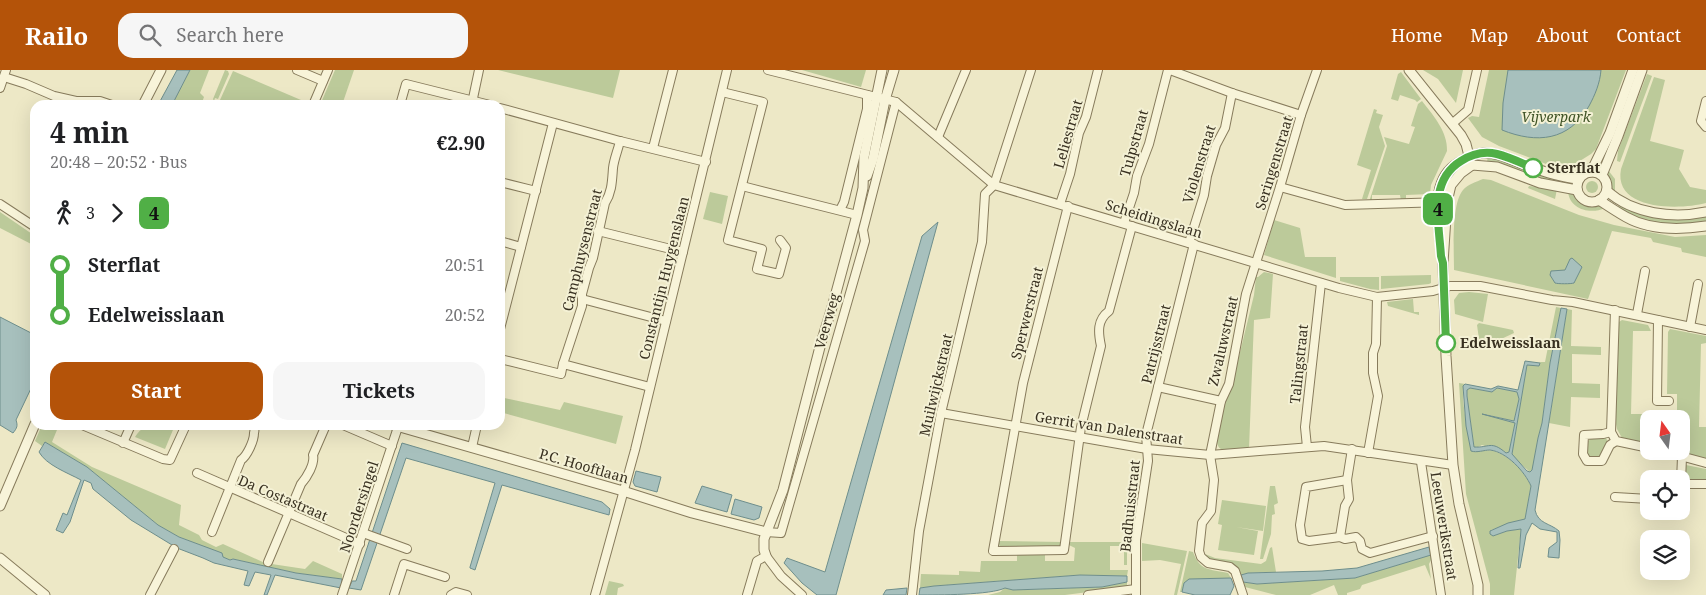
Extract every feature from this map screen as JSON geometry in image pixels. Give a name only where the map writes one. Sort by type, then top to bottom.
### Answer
[{"type":"street","points":[[146,100],[161,70]]},
{"type":"street","points":[[297,70],[323,81]]},
{"type":"street","points":[[315,100],[328,70]]},
{"type":"street","points":[[473,100],[479,70]]},
{"type":"street","points":[[653,148],[673,70]]},
{"type":"street","name":"Constantijn Huygenslaan","points":[[595,595],[650,386],[727,70]]},
{"type":"street","name":"Scheidingslaan","points":[[768,70],[896,102],[994,185],[1321,283],[1377,297],[1433,291],[1450,286],[1480,286],[1637,314],[1706,330]]},
{"type":"street","name":"Veerweg","points":[[766,556],[763,546],[766,532],[783,490],[820,343],[858,214],[871,96],[882,70]]},
{"type":"street","name":"Veerweg","points":[[862,188],[873,159],[885,100],[894,70]]},
{"type":"street","points":[[938,137],[966,70]]},
{"type":"street","name":"Muilwijckstraat","points":[[912,595],[919,530],[941,413],[982,242],[985,194],[994,185],[1031,70]]},
{"type":"street","name":"Leliestraat","points":[[1064,205],[1079,133],[1086,117],[1098,70]]},
{"type":"street","points":[[1169,70],[1301,116]]},
{"type":"street","name":"Tulpstraat","points":[[1064,550],[1081,427],[1102,346],[1098,333],[1102,316],[1109,310],[1137,176],[1149,144],[1169,70]]},
{"type":"street","name":"Seringenstraat","points":[[1255,263],[1317,70]]},
{"type":"street","points":[[1409,70],[1453,123],[1466,144],[1472,165]]},
{"type":"street","points":[[1416,70],[1429,93]]},
{"type":"street","points":[[1453,123],[1468,110],[1477,70]]},
{"type":"street","points":[[1591,172],[1607,140],[1633,70]]},
{"type":"street","points":[[1602,175],[1642,70]]},
{"type":"street","points":[[0,88],[5,74],[54,96],[72,100]]},
{"type":"street","points":[[401,100],[406,84],[462,100]]},
{"type":"street","points":[[722,92],[763,102],[728,240],[762,249],[757,270],[780,274],[786,248],[780,240]]},
{"type":"street","name":"Violenstraat","points":[[1192,244],[1207,176],[1216,145],[1225,128],[1232,93]]},
{"type":"street","points":[[840,210],[844,202],[871,96]]},
{"type":"street","points":[[1706,101],[1701,120],[1706,127]]},
{"type":"street","name":"Veerweg","points":[[766,532],[781,533],[865,241],[863,230],[896,102]]},
{"type":"street","points":[[505,109],[706,162]]},
{"type":"street","points":[[505,309],[553,123]]},
{"type":"street","name":"Camphuysenstraat","points":[[563,364],[576,327],[588,268],[593,258],[598,238],[604,203],[609,195],[613,180],[613,167],[620,141]]},
{"type":"street","points":[[1443,263],[1437,203],[1442,180],[1454,165],[1469,156],[1484,153],[1497,154],[1552,174],[1579,179]]},
{"type":"street","points":[[1478,595],[1478,585],[1459,504],[1453,465],[1443,263],[1447,202],[1451,185],[1461,173],[1472,165],[1497,167],[1540,183],[1577,190]]},
{"type":"street","points":[[1591,172],[1602,175],[1606,182],[1607,190],[1604,196],[1599,200],[1586,201],[1579,195],[1577,190],[1579,179],[1582,175],[1591,172]]},
{"type":"street","points":[[505,183],[536,191]]},
{"type":"street","points":[[742,186],[858,214]]},
{"type":"street","points":[[1280,187],[1345,205],[1447,202]]},
{"type":"street","points":[[1607,190],[1616,198],[1629,205],[1650,212],[1678,215],[1706,212]]},
{"type":"street","points":[[1599,200],[1627,218],[1642,223],[1666,228],[1706,226]]},
{"type":"street","points":[[0,204],[30,224]]},
{"type":"street","name":"Sperwerstraat","points":[[1064,205],[1014,426],[993,551],[1064,550]]},
{"type":"street","points":[[598,231],[683,252]]},
{"type":"street","points":[[505,241],[521,246]]},
{"type":"street","name":"Patrijsstraat","points":[[1147,449],[1146,435],[1192,244]]},
{"type":"street","name":"Zwaluwstraat","points":[[1243,595],[1235,571],[1230,567],[1208,564],[1201,557],[1199,551],[1202,523],[1211,510],[1214,480],[1210,454],[1220,401],[1229,384],[1245,298],[1255,263]]},
{"type":"street","points":[[1637,314],[1645,271]]},
{"type":"street","name":"Talingstraat","points":[[1307,447],[1305,426],[1321,283]]},
{"type":"street","points":[[1690,327],[1698,284]]},
{"type":"street","points":[[1368,453],[1378,396],[1373,373],[1377,297]]},
{"type":"street","points":[[582,299],[666,321]]},
{"type":"street","points":[[1614,310],[1611,432],[1616,441]]},
{"type":"street","points":[[1658,320],[1657,401],[1669,401]]},
{"type":"street","points":[[505,360],[561,374],[563,364],[650,386]]},
{"type":"street","points":[[1158,387],[1220,401]]},
{"type":"street","name":"Gerrit van Dalenstraat","points":[[941,413],[1147,449],[1210,454],[1324,446],[1421,462],[1453,465]]},
{"type":"street","points":[[0,506],[32,430]]},
{"type":"street","points":[[94,430],[163,459],[170,460],[184,430]]},
{"type":"street","points":[[123,442],[129,430]]},
{"type":"street","points":[[212,532],[241,460],[245,457],[254,430]]},
{"type":"street","points":[[268,562],[301,484],[306,479],[314,460],[313,455],[324,430]]},
{"type":"street","points":[[355,430],[392,446]]},
{"type":"street","name":"Noordersingel","points":[[343,593],[360,544],[366,534],[395,430]]},
{"type":"street","name":"P.C. Hooftlaan","points":[[410,430],[623,491],[692,514],[766,532]]},
{"type":"street","points":[[472,447],[476,430]]},
{"type":"street","points":[[1611,432],[1584,434],[1583,454],[1587,461],[1602,461],[1610,445],[1616,441],[1640,446]]},
{"type":"street","name":"Badhuisstraat","points":[[1136,592],[1136,540],[1148,461],[1147,449]]},
{"type":"street","points":[[1340,537],[1345,506],[1349,498],[1347,480],[1352,450]]},
{"type":"street","points":[[1690,459],[1706,463]]},
{"type":"street","name":"Leeuwerikstraat","points":[[1421,462],[1441,595]]},
{"type":"street","name":"Da Costastraat","points":[[197,473],[360,544]]},
{"type":"street","points":[[1347,480],[1306,487],[1300,526],[1302,539],[1309,541],[1356,537],[1360,541],[1362,549],[1370,553],[1433,536]]},
{"type":"street","points":[[1690,483],[1706,484]]},
{"type":"street","points":[[1615,497],[1640,498]]},
{"type":"street","points":[[366,534],[407,549]]},
{"type":"street","points":[[150,595],[174,549]]},
{"type":"street","points":[[747,595],[757,561],[766,556],[782,576],[802,595]]},
{"type":"street","points":[[0,558],[45,595]]},
{"type":"street","points":[[394,595],[404,564],[445,577]]},
{"type":"street","points":[[451,595],[456,592],[467,595]]},
{"type":"street","points":[[1088,595],[1136,592]]},
{"type":"green space","points":[[190,70],[209,70],[200,93],[204,97],[203,100],[175,100]]},
{"type":"green space","points":[[225,70],[228,71],[229,74],[218,99],[213,99]]},
{"type":"green space","points":[[335,70],[354,70],[344,100],[322,100]]},
{"type":"green space","points":[[498,70],[620,70],[613,98]]},
{"type":"green space","points":[[802,70],[866,70],[861,87]]},
{"type":"green space","points":[[1423,70],[1463,70],[1456,103],[1438,79]]},
{"type":"green space","name":"Vijverpark","points":[[1489,70],[1626,70],[1596,149],[1575,164],[1562,168],[1554,167],[1499,146],[1482,137],[1468,118],[1472,116],[1479,117]]},
{"type":"green space","points":[[233,71],[301,100],[220,100]]},
{"type":"green space","points":[[1401,72],[1421,99],[1417,102],[1400,95],[1398,101],[1391,99],[1398,74]]},
{"type":"green space","points":[[1647,74],[1652,76],[1620,162],[1617,161],[1618,151]]},
{"type":"green space","points":[[1654,77],[1665,80],[1650,141],[1684,150],[1679,169],[1690,187],[1706,190],[1706,203],[1681,207],[1651,204],[1638,200],[1627,193],[1621,183],[1621,169]]},
{"type":"green space","points":[[1422,101],[1439,124],[1447,144],[1447,151],[1431,185],[1430,194],[1406,195],[1406,201],[1401,201],[1400,195],[1372,195],[1372,202],[1369,202],[1387,146],[1384,137],[1409,144],[1415,127],[1411,126],[1418,104]]},
{"type":"green space","points":[[1374,109],[1377,110],[1376,113],[1383,115],[1379,127],[1385,146],[1367,199],[1362,199],[1371,170],[1357,165]]},
{"type":"green space","points":[[1488,156],[1497,157],[1559,179],[1558,185],[1487,162]]},
{"type":"green space","points":[[1593,162],[1583,171],[1571,175],[1580,165]]},
{"type":"green space","points":[[1608,170],[1615,179],[1615,194],[1609,183]]},
{"type":"green space","points":[[1483,179],[1491,180],[1579,215],[1614,225],[1675,237],[1706,235],[1706,257],[1682,252],[1681,248],[1653,242],[1651,238],[1612,231],[1588,299],[1454,270],[1454,228],[1459,197],[1467,186]]},
{"type":"green space","points":[[1590,181],[1594,181],[1598,187],[1594,193],[1590,193],[1586,189],[1586,185]]},
{"type":"green space","points":[[1529,186],[1557,189],[1555,199],[1528,188]]},
{"type":"green space","points":[[1568,191],[1583,203],[1605,208],[1593,211],[1581,209],[1572,202]]},
{"type":"green space","points":[[710,192],[728,196],[722,224],[703,219]]},
{"type":"green space","points":[[1621,204],[1635,210],[1706,214],[1706,223],[1668,225],[1640,219],[1618,208]]},
{"type":"green space","points":[[0,212],[30,233],[30,243],[0,228]]},
{"type":"green space","points":[[1274,220],[1300,228],[1305,257],[1336,257],[1336,278],[1264,255]]},
{"type":"green space","points":[[1264,272],[1273,274],[1270,318],[1254,320],[1249,449],[1227,451],[1221,449],[1218,445],[1217,438],[1220,420],[1231,389],[1254,295],[1256,277]]},
{"type":"green space","points":[[1431,275],[1431,283],[1429,284],[1381,289],[1381,276]]},
{"type":"green space","points":[[1340,277],[1379,277],[1379,290],[1340,281]]},
{"type":"green space","points":[[1459,293],[1488,294],[1483,322],[1455,314],[1454,300]]},
{"type":"green space","points":[[1413,299],[1414,312],[1419,312],[1419,315],[1388,306],[1387,302]]},
{"type":"green space","points":[[1556,307],[1561,308],[1550,363],[1542,423],[1533,469],[1530,472],[1512,454],[1527,364],[1539,366],[1540,362],[1545,362]]},
{"type":"green space","points":[[1567,309],[1572,310],[1571,346],[1601,347],[1601,355],[1572,354],[1572,383],[1600,384],[1600,398],[1571,397],[1570,427],[1549,423]]},
{"type":"green space","points":[[1622,320],[1648,325],[1651,331],[1633,331],[1631,414],[1640,414],[1640,443],[1622,438],[1617,429],[1615,419],[1619,322]]},
{"type":"green space","points":[[1479,323],[1513,330],[1514,333],[1482,348],[1480,346],[1477,325]]},
{"type":"green space","points":[[1670,329],[1706,336],[1706,343],[1701,344],[1699,427],[1706,427],[1706,459],[1690,454],[1690,410],[1677,410],[1677,394],[1667,394],[1668,332]]},
{"type":"green space","points":[[1459,383],[1465,384],[1463,386],[1464,411],[1474,452],[1492,450],[1500,453],[1521,470],[1531,486],[1525,519],[1491,530],[1493,536],[1521,529],[1514,595],[1490,595],[1490,584],[1466,494]]},
{"type":"green space","points":[[1470,388],[1492,392],[1497,388],[1517,392],[1519,399],[1514,421],[1484,414],[1515,423],[1509,452],[1506,453],[1482,445],[1474,447],[1467,396],[1467,390]]},
{"type":"green space","points":[[505,398],[560,410],[564,402],[623,416],[616,444],[505,413]]},
{"type":"green space","points":[[40,430],[57,430],[52,442],[92,467],[181,505],[179,525],[199,535],[202,540],[216,547],[223,544],[265,563],[305,569],[313,561],[342,574],[342,579],[296,573],[223,557],[221,553],[179,537],[158,525],[87,467],[45,442],[42,446],[35,441]]},
{"type":"green space","points":[[173,430],[165,449],[135,437],[140,431]]},
{"type":"green space","points":[[1593,437],[1606,438],[1608,442],[1601,455],[1597,458],[1589,457],[1586,451],[1587,442]]},
{"type":"green space","points":[[1686,465],[1706,469],[1706,481],[1690,479],[1690,470],[1686,470]]},
{"type":"green space","points":[[1270,486],[1275,486],[1278,503],[1274,505],[1275,514],[1272,515],[1271,534],[1263,559],[1260,559]]},
{"type":"green space","points":[[1222,500],[1266,506],[1263,531],[1236,527],[1258,531],[1254,555],[1218,550],[1222,525],[1218,524]]},
{"type":"green space","points":[[998,541],[1062,542],[1060,546],[1000,547]]},
{"type":"green space","points":[[1068,542],[1127,542],[1127,565],[1124,565],[1124,546],[1110,546],[1110,570],[1128,570],[1127,576],[1080,575],[920,588],[921,574],[959,575],[959,571],[980,572],[981,561],[1017,561],[1017,553],[1045,553],[1045,561],[1074,561],[1075,548],[1069,545]]},
{"type":"green space","points":[[1142,543],[1187,551],[1177,595],[1174,595],[1181,564],[1160,560],[1142,561]]},
{"type":"green space","points":[[1272,547],[1276,572],[1241,575],[1235,566],[1209,558],[1205,554],[1215,558],[1261,564],[1266,561]]},
{"type":"green space","points":[[1189,551],[1193,552],[1202,566],[1210,570],[1228,573],[1231,578],[1184,583],[1182,592],[1180,592]]},
{"type":"green space","points":[[1431,555],[1429,564],[1431,579],[1425,565],[1362,585],[1360,589],[1347,593],[1347,595],[1338,595],[1334,585],[1310,595],[1276,595],[1245,587],[1243,582],[1257,584],[1355,578]]},
{"type":"green space","points":[[609,581],[623,584],[624,586],[618,588],[617,595],[605,595]]},
{"type":"green space","points":[[1127,582],[1127,587],[1065,595],[988,595],[1000,592],[1005,588],[1013,590],[1102,587]]},
{"type":"water","points":[[177,70],[190,70],[175,100],[161,100]]},
{"type":"water","points":[[1508,70],[1601,70],[1600,80],[1595,93],[1581,118],[1562,133],[1540,138],[1502,130],[1503,103]]},
{"type":"water","points":[[938,222],[836,595],[817,595],[802,583],[784,563],[787,558],[825,572],[922,236]]},
{"type":"water","points":[[1572,258],[1582,267],[1574,283],[1555,283],[1550,275],[1551,271],[1565,270]]},
{"type":"water","points":[[1561,308],[1567,309],[1535,510],[1542,521],[1559,531],[1559,558],[1548,557],[1549,548],[1557,542],[1557,532],[1540,529],[1532,523],[1526,535],[1520,568],[1518,568],[1521,529],[1493,536],[1490,534],[1490,531],[1508,523],[1525,519],[1531,486],[1520,469],[1503,454],[1490,450],[1471,451],[1466,426],[1463,386],[1465,384],[1491,389],[1498,386],[1518,390],[1525,361],[1540,363],[1539,366],[1527,365],[1512,454],[1530,472],[1542,423],[1550,363]],"holes":[[[1470,388],[1492,392],[1497,388],[1517,392],[1519,399],[1514,421],[1482,414],[1515,423],[1509,452],[1506,453],[1493,446],[1474,447],[1467,390]]]},
{"type":"water","points":[[0,317],[30,332],[30,391],[16,420],[17,427],[13,433],[0,425]]},
{"type":"water","points":[[45,442],[87,467],[158,525],[179,537],[222,553],[223,557],[230,560],[233,559],[296,573],[342,579],[341,588],[275,575],[267,595],[264,595],[271,575],[255,572],[249,586],[244,585],[248,571],[214,563],[177,548],[131,520],[93,489],[91,483],[84,480],[70,522],[63,533],[56,530],[63,513],[67,515],[81,480],[42,457],[39,452]]},
{"type":"water","points":[[402,443],[602,502],[610,509],[609,515],[502,485],[475,570],[470,567],[495,483],[406,458],[361,590],[349,588],[352,581],[356,581]]},
{"type":"water","points":[[636,471],[661,477],[657,492],[635,486],[633,482]]},
{"type":"water","points":[[702,486],[732,495],[727,512],[695,503]]},
{"type":"water","points":[[735,499],[762,507],[759,518],[754,520],[731,514]]},
{"type":"water","points":[[1429,547],[1431,555],[1355,578],[1257,584],[1243,582],[1241,575],[1248,573],[1357,568]]},
{"type":"water","points":[[1080,575],[1127,576],[1127,582],[1102,587],[1013,590],[1005,588],[977,593],[919,595],[920,588],[934,586]]},
{"type":"water","points":[[1231,578],[1234,586],[1230,595],[1195,595],[1182,592],[1184,583],[1189,579]]},
{"type":"water","points":[[907,588],[906,595],[883,595],[886,590]]},
{"type":"bus line","name":"4","points":[[1446,343],[1443,263],[1437,203],[1442,180],[1454,165],[1469,156],[1484,153],[1497,154],[1533,168]]},
{"type":"place","name":"Sterflat","points":[[1533,168]]},
{"type":"place","name":"Edelweisslaan","points":[[1446,343]]}]
